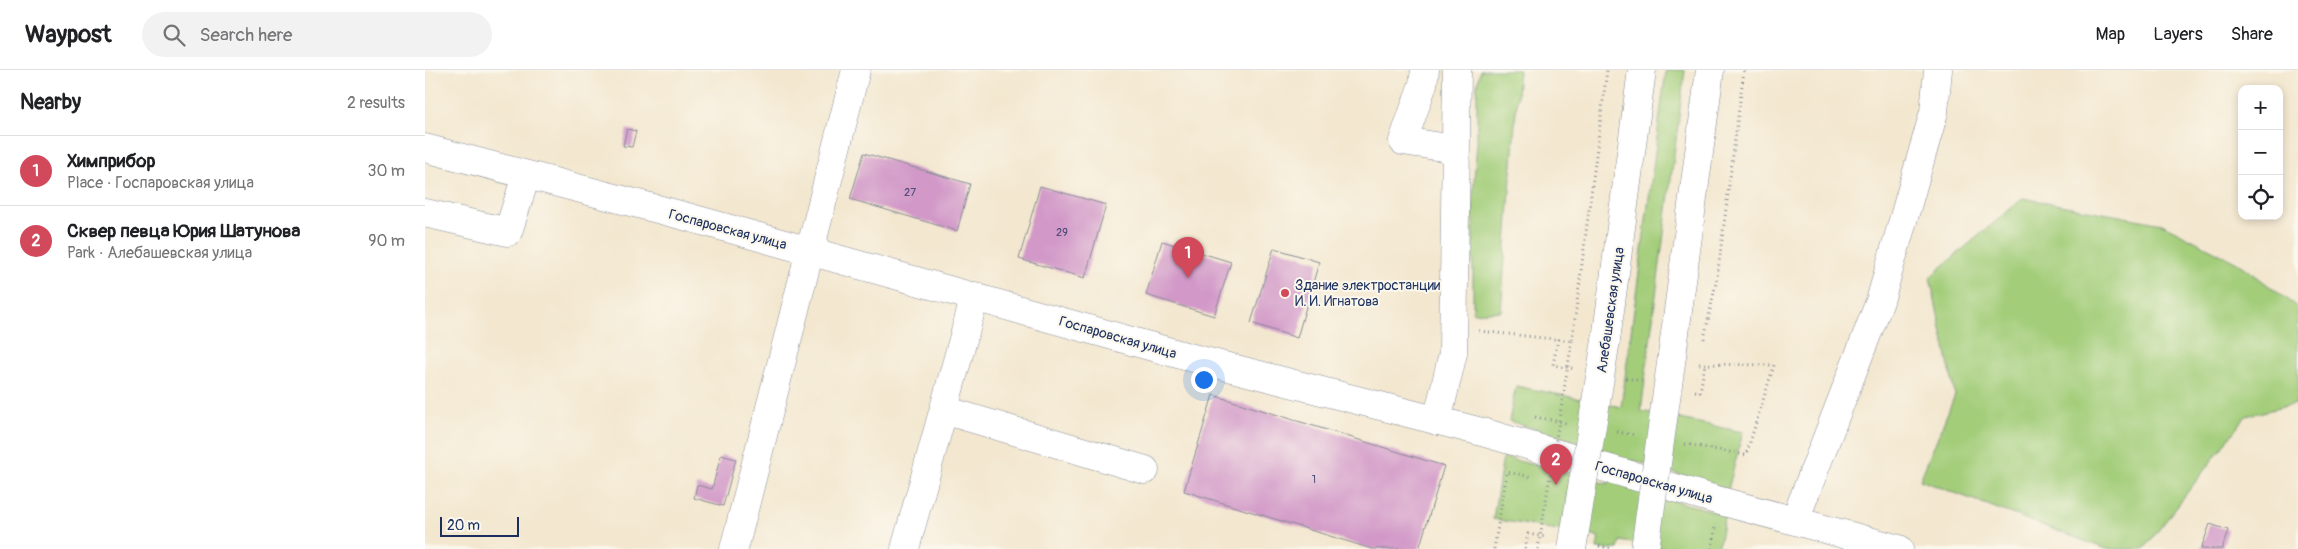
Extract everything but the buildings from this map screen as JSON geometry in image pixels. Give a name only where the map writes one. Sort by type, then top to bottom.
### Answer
[{"type":"street","points":[[734,549],[856,70]]},
{"type":"street","points":[[1425,70],[1423,84],[1403,141],[1455,150]]},
{"type":"street","points":[[1437,421],[1453,353],[1457,70]]},
{"type":"street","name":"Алебашевская улица","points":[[1572,549],[1607,340],[1642,70]]},
{"type":"street","points":[[1645,549],[1710,70]]},
{"type":"street","points":[[1795,520],[1880,301],[1934,112],[1938,70]]},
{"type":"street","name":"Госпаровская улица","points":[[425,148],[811,251],[1185,356],[1437,421],[1899,549]]},
{"type":"street","points":[[425,213],[508,232],[526,176]]},
{"type":"street","points":[[905,549],[975,296]]},
{"type":"street","points":[[944,410],[1145,470]]},
{"type":"path","points":[[1538,549],[1572,341],[1607,70]]},
{"type":"path","points":[[1703,345],[1717,278],[1744,70]]},
{"type":"path","points":[[1476,338],[1476,331],[1572,341]]},
{"type":"path","points":[[1553,365],[1558,339]]},
{"type":"path","points":[[1678,443],[1746,455],[1774,365],[1698,364],[1700,354]]},
{"type":"path","points":[[1700,392],[1705,364]]},
{"type":"path","points":[[1532,416],[1571,424]]},
{"type":"path","points":[[1610,430],[1639,436]]},
{"type":"path","points":[[1525,549],[1528,534]]},
{"type":"green space","points":[[1480,70],[1519,70],[1501,311],[1473,313],[1473,195],[1477,142],[1477,86]]},
{"type":"green space","points":[[1666,70],[1685,70],[1641,411],[1743,432],[1728,490],[1633,460],[1629,489],[1725,514],[1718,549],[1668,549],[1620,541],[1618,549],[1597,549],[1599,537],[1493,519],[1503,457],[1608,484],[1613,453],[1509,421],[1516,386],[1621,407]]},
{"type":"green space","points":[[2023,198],[2162,224],[2243,266],[2298,308],[2298,396],[2295,404],[2246,416],[2144,549],[2106,549],[1920,480],[1955,395],[1930,277]]},
{"type":"place","name":"Химприбор","points":[[1188,278]]},
{"type":"place","name":"Здание электростанции И. И. Игнатова","points":[[1285,293]]},
{"type":"place","name":"Сквер певца Юрия Шатунова","points":[[1556,485]]}]
